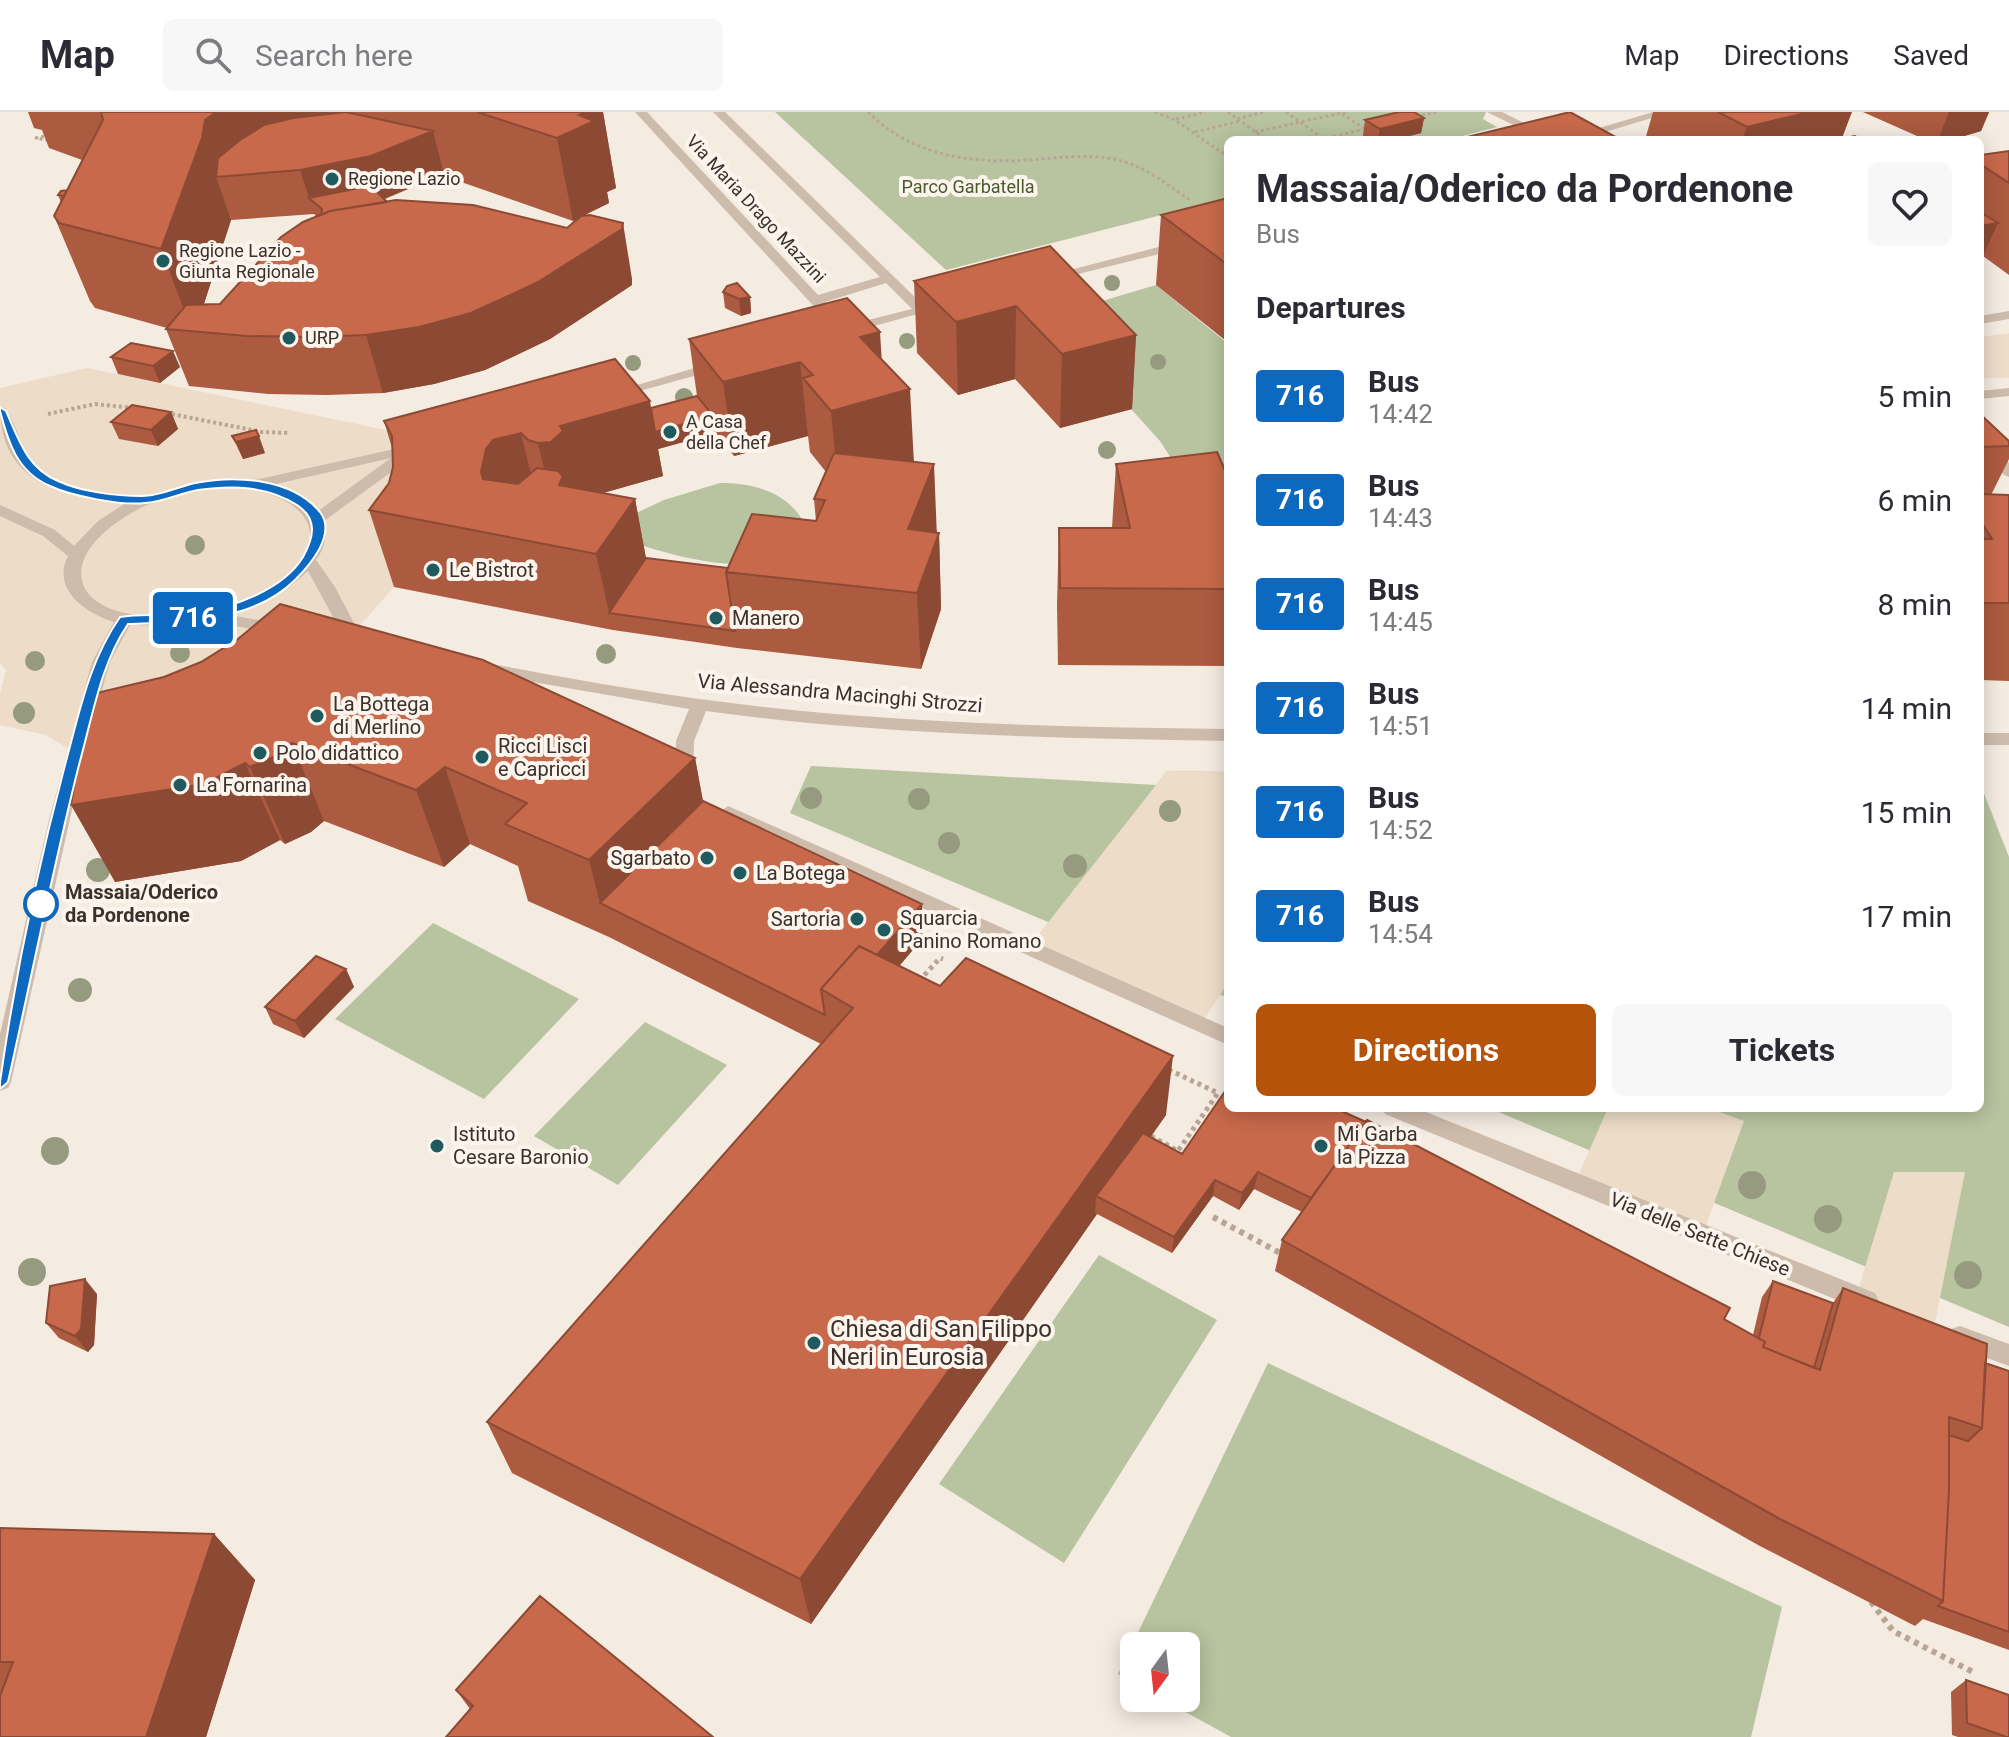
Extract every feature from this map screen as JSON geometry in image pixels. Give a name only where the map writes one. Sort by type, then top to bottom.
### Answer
[{"type":"street","name":"Via Maria Drago Mazzini","points":[[641,112],[816,300],[838,332],[921,310]]},
{"type":"street","name":"Via Maria Drago Mazzini","points":[[719,112],[921,310]]},
{"type":"street","points":[[1493,112],[1544,136]]},
{"type":"street","points":[[1579,136],[1666,112]]},
{"type":"street","points":[[1028,283],[1224,234]]},
{"type":"street","points":[[816,300],[887,279]]},
{"type":"street","points":[[921,310],[952,302]]},
{"type":"street","points":[[1984,319],[2009,315]]},
{"type":"street","points":[[597,398],[732,361]]},
{"type":"street","points":[[1984,395],[2009,392]]},
{"type":"street","points":[[0,411],[22,459],[41,479],[73,490],[144,500]]},
{"type":"street","points":[[257,484],[288,494],[310,508],[318,518],[320,530],[308,560],[280,587],[263,597],[208,616],[172,621],[124,620],[99,611],[75,590],[70,566],[75,554],[116,516],[144,500],[198,486],[257,484],[424,446],[318,518]]},
{"type":"street","points":[[1984,446],[2009,472]]},
{"type":"street","points":[[0,510],[49,533],[75,554]]},
{"type":"street","points":[[308,560],[364,645],[327,638]]},
{"type":"street","points":[[208,616],[297,633]]},
{"type":"street","points":[[0,1082],[80,734],[101,662],[124,620]]},
{"type":"street","name":"Via Alessandra Macinghi Strozzi","points":[[463,665],[700,705],[914,725],[1224,735]]},
{"type":"street","points":[[700,705],[685,741],[684,776],[697,799],[1224,1035]]},
{"type":"street","points":[[1984,739],[2009,739]]},
{"type":"street","name":"Via delle Sette Chiese","points":[[1403,1112],[1882,1307]]},
{"type":"street","points":[[1934,1328],[2009,1355]]},
{"type":"path","points":[[868,112],[892,136],[930,151],[997,160],[1077,156],[1125,161],[1143,168],[1197,206]]},
{"type":"path","points":[[1155,112],[1175,120],[1224,154]]},
{"type":"path","points":[[1173,112],[1175,120]]},
{"type":"path","points":[[1175,120],[1206,112]]},
{"type":"path","points":[[1228,112],[1261,136]]},
{"type":"path","points":[[1194,132],[1263,112]]},
{"type":"path","points":[[1286,112],[1318,136]]},
{"type":"path","points":[[1255,132],[1342,112],[1365,129]]},
{"type":"path","points":[[1405,118],[1437,112]]},
{"type":"path","points":[[1338,136],[1378,125]]},
{"type":"path","points":[[54,136],[36,138],[59,140]]},
{"type":"path","points":[[39,416],[95,404],[146,409]]},
{"type":"path","points":[[161,412],[262,432],[303,433]]},
{"type":"path","points":[[913,988],[940,958],[953,964]]},
{"type":"path","points":[[1151,1136],[1178,1151],[1218,1093],[1161,1066]]},
{"type":"path","points":[[1213,1217],[1284,1256]]},
{"type":"path","points":[[1871,1602],[1893,1631],[1973,1672]]},
{"type":"green space","name":"Parco Garbatella","points":[[775,112],[1486,112],[1483,119],[1497,127],[1462,136],[1224,136],[1224,199],[946,270]]},
{"type":"green space","points":[[1156,285],[1224,341],[1224,564],[1184,479],[1160,441],[1048,317]]},
{"type":"green space","points":[[720,483],[756,487],[778,496],[803,521],[758,555],[735,564],[691,558],[635,543],[632,515],[664,500]]},
{"type":"green space","points":[[811,766],[1156,785],[1167,771],[1224,772],[1224,996],[790,813]]},
{"type":"green space","points":[[1984,794],[2009,857],[2009,1327],[1498,1112],[1984,1112]]},
{"type":"green space","points":[[433,923],[579,999],[484,1099],[335,1019]]},
{"type":"green space","points":[[645,1022],[727,1065],[618,1185],[534,1136]]},
{"type":"green space","points":[[1099,1255],[1217,1320],[1064,1563],[939,1484]]},
{"type":"green space","points":[[1268,1363],[1782,1607],[1751,1737],[1231,1737],[1185,1712],[1200,1712],[1200,1632],[1138,1632]]},
{"type":"shaded area","points":[[2009,333],[2009,378],[1984,378],[1984,336]]},
{"type":"shaded area","points":[[87,368],[410,435],[405,572],[394,587],[325,664],[111,775],[46,735],[0,725],[0,693],[6,670],[0,663],[0,388]]},
{"type":"shaded area","points":[[1167,771],[1224,772],[1224,989],[1200,1025],[1028,948]]},
{"type":"shaded area","points":[[1606,1112],[1720,1112],[1744,1121],[1702,1236],[1575,1183]]},
{"type":"shaded area","points":[[1894,1172],[1965,1172],[1934,1328],[1856,1297]]},
{"type":"building","points":[[101,112],[216,112],[205,120],[202,138],[161,249],[59,223],[54,216],[103,120]]},
{"type":"building","points":[[346,112],[433,131],[371,156],[300,170],[216,177],[218,158],[264,125]]},
{"type":"building","points":[[477,112],[587,112],[579,115],[594,121],[557,138]]},
{"type":"building","points":[[1399,112],[1414,112],[1424,118],[1380,129],[1365,120]]},
{"type":"building","points":[[1570,112],[1614,136],[1471,136]]},
{"type":"building","points":[[1718,112],[1810,112],[1747,127]]},
{"type":"building","points":[[2009,151],[2009,183],[1984,167],[1984,154]]},
{"type":"building","points":[[379,184],[378,193],[387,202],[321,215],[322,209],[309,198]]},
{"type":"building","points":[[1224,199],[1224,262],[1161,215]]},
{"type":"building","points":[[396,200],[473,205],[567,228],[581,216],[590,215],[623,223],[622,229],[538,282],[471,313],[419,327],[366,335],[308,337],[247,336],[166,329],[186,305],[220,304],[281,237],[303,222],[330,211]]},
{"type":"building","points":[[1984,214],[1998,223],[1984,225]]},
{"type":"building","points":[[1050,246],[1136,335],[1062,354],[1016,306],[956,322],[914,281]]},
{"type":"building","points":[[737,283],[750,297],[739,299],[723,292],[727,286]]},
{"type":"building","points":[[847,298],[880,332],[860,337],[910,389],[831,411],[803,378],[813,375],[800,362],[723,382],[689,339]]},
{"type":"building","points":[[131,343],[173,351],[153,366],[111,357]]},
{"type":"building","points":[[615,359],[650,401],[560,426],[563,431],[551,442],[528,440],[521,433],[493,440],[486,449],[481,472],[483,479],[518,484],[537,468],[558,471],[563,476],[559,485],[635,499],[596,554],[369,510],[389,483],[393,467],[392,436],[384,421]]},
{"type":"building","points":[[697,396],[713,416],[655,432],[651,408]]},
{"type":"building","points":[[132,405],[171,412],[151,430],[111,422]]},
{"type":"building","points":[[1984,418],[2009,441],[2009,446],[1984,447]]},
{"type":"building","points":[[256,430],[259,436],[236,442],[232,436]]},
{"type":"building","points":[[1217,452],[1224,468],[1224,589],[1060,588],[1059,528],[1130,528],[1116,464]]},
{"type":"building","points":[[834,453],[934,464],[908,529],[939,533],[917,593],[726,572],[752,514],[816,521],[825,500],[814,499]]},
{"type":"building","points":[[1984,494],[2009,495],[2009,603],[1984,603],[1984,539],[1992,539],[1984,526]]},
{"type":"building","points":[[646,558],[728,568],[726,572],[735,631],[609,613]]},
{"type":"building","points":[[280,604],[483,660],[695,758],[589,860],[505,824],[527,803],[445,767],[416,790],[292,743],[278,755],[250,767],[245,763],[204,784],[71,805],[88,695],[164,677],[201,662],[238,639]]},
{"type":"building","points":[[703,801],[922,904],[877,955],[859,946],[821,989],[825,1015],[600,903]]},
{"type":"building","name":"Chiesa di San Filippo Neri in Eurosia","points":[[859,946],[940,986],[966,958],[1173,1056],[800,1579],[487,1422],[853,1008],[821,989]]},
{"type":"building","points":[[316,956],[346,969],[295,1021],[265,1007]]},
{"type":"building","points":[[1224,1093],[1224,1112],[1344,1112],[1366,1122],[1311,1198],[1258,1172],[1242,1193],[1215,1180],[1174,1237],[1096,1196],[1143,1133],[1182,1154]]},
{"type":"building","points":[[1367,1120],[1730,1308],[1724,1319],[1765,1342],[1763,1347],[1820,1370],[1843,1288],[1987,1344],[1982,1428],[1949,1417],[1943,1601],[1780,1519],[1282,1240]]},
{"type":"building","points":[[85,1279],[81,1329],[75,1336],[46,1323],[50,1286]]},
{"type":"building","points":[[1773,1281],[1833,1303],[1814,1368],[1763,1347],[1765,1342],[1759,1338]]},
{"type":"building","points":[[1985,1363],[2009,1371],[2009,1632],[1938,1606],[1943,1601],[1949,1435],[1968,1441],[1982,1428]]},
{"type":"building","points":[[0,1528],[214,1534],[146,1737],[0,1737],[0,1696],[13,1662],[0,1662]]},
{"type":"building","points":[[540,1596],[713,1737],[446,1737],[473,1706],[456,1690]]},
{"type":"building","points":[[1966,1680],[2009,1695],[2009,1737],[1967,1723]]},
{"type":"bus line","name":"716","points":[[0,411],[31,472],[56,485],[94,494],[144,500],[198,486],[241,482],[257,484],[288,494],[310,508],[318,518],[320,530],[308,560],[280,587],[263,597],[198,618],[124,620],[109,643],[93,685],[58,820],[0,1082]]},
{"type":"place","name":"Regione Lazio","points":[[332,179]]},
{"type":"place","name":"Regione Lazio - Giunta Regionale","points":[[163,261]]},
{"type":"place","name":"URP","points":[[289,338]]},
{"type":"place","name":"A Casa della Chef","points":[[670,432]]},
{"type":"place","name":"Le Bistrot","points":[[433,570]]},
{"type":"place","name":"Manero","points":[[716,618]]},
{"type":"place","name":"La Bottega di Merlino","points":[[317,716]]},
{"type":"place","name":"Polo didattico","points":[[260,753]]},
{"type":"place","name":"Ricci Lisci e Capricci","points":[[482,757]]},
{"type":"place","name":"La Fornarina","points":[[180,785]]},
{"type":"place","name":"Sgarbato","points":[[707,858]]},
{"type":"place","name":"La Botega","points":[[740,873]]},
{"type":"place","name":"Massaia/Oderico da Pordenone","points":[[41,904]]},
{"type":"place","name":"Sartoria","points":[[857,919]]},
{"type":"place","name":"Squarcia Panino Romano","points":[[884,930]]},
{"type":"place","name":"Istituto Cesare Baronio","points":[[437,1146]]},
{"type":"place","name":"Mi Garba la Pizza","points":[[1321,1146]]},
{"type":"place","name":"Chiesa di San Filippo Neri in Eurosia","points":[[814,1343]]}]
